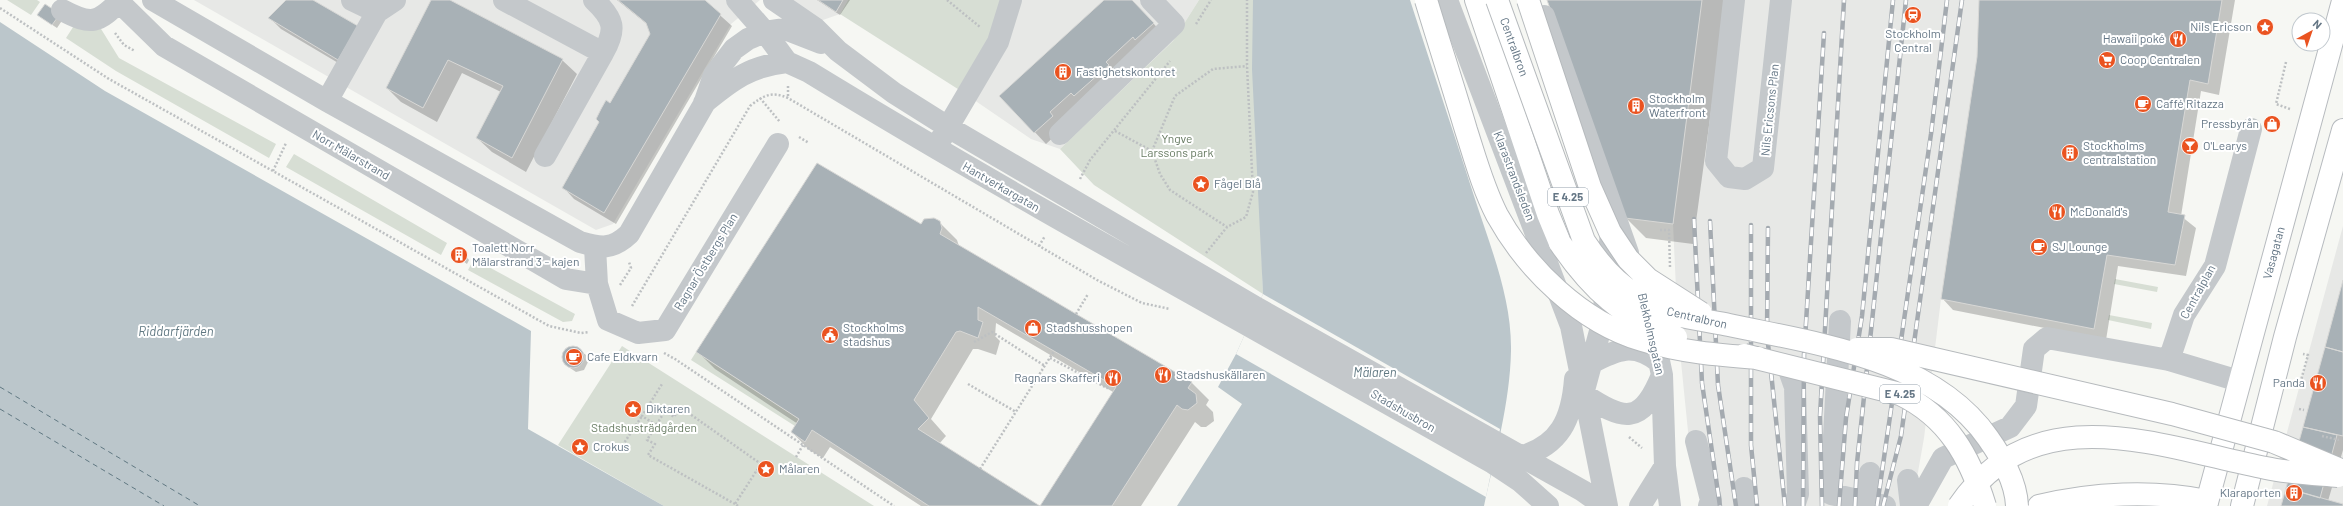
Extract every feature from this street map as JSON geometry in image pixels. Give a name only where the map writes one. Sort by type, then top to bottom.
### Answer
[{"type":"main road","points":[[1426,0],[1480,173],[1497,214],[1519,249],[1554,287],[1592,317],[1640,340],[1687,352],[1758,358]]},
{"type":"main road","name":"Centralbron","points":[[1476,0],[1548,214],[1560,243],[1579,270],[1600,294],[1624,312],[1651,328],[1691,342],[1900,394],[1915,401],[1948,430],[1963,452],[1975,475],[1985,506]]},
{"type":"main road","name":"Centralbron","points":[[1497,0],[1584,241],[1601,268],[1624,288],[1660,309],[1717,323],[1841,349],[1926,382],[1955,402],[1979,425],[2002,457],[2016,493],[2017,506]]},
{"type":"main road","points":[[1528,0],[1590,187],[1610,232],[1628,259],[1648,279],[1717,323]]},
{"type":"main road","name":"Vasagatan","points":[[2209,504],[2239,381],[2343,1]]},
{"type":"main road","points":[[2242,506],[2264,427],[2285,337],[2343,130]]},
{"type":"main road","points":[[1841,349],[1891,349],[2172,414],[2274,442],[2343,471]]},
{"type":"main road","points":[[2239,381],[2258,393],[2262,404],[2260,416],[2264,427]]},
{"type":"main road","points":[[1959,506],[1979,482],[1998,466],[2023,450],[2051,440],[2082,436],[2114,436],[2152,442],[2267,469],[2343,477]]},
{"type":"main road","points":[[2039,506],[2092,496],[2170,496],[2209,504]]},
{"type":"street","points":[[152,0],[327,101],[580,242],[601,247],[620,243],[629,234],[704,104],[714,75],[734,49],[748,39],[765,32]]},
{"type":"street","points":[[327,101],[386,6],[352,0]]},
{"type":"street","points":[[504,0],[603,53]]},
{"type":"street","points":[[545,156],[612,38],[610,17],[594,0]]},
{"type":"street","name":"Hantverkargatan","points":[[737,0],[765,32],[787,62],[809,72],[935,148],[1056,218],[1253,316]]},
{"type":"street","name":"Hantverkargatan","points":[[774,0],[815,28],[838,51],[894,93],[1253,316]]},
{"type":"street","points":[[935,148],[998,42],[1011,0]]},
{"type":"street","name":"Klarastrandsleden","points":[[1447,0],[1584,358],[1583,394],[1606,506]]},
{"type":"street","name":"Blekholmsgatan","points":[[1538,0],[1613,207],[1648,311],[1661,369],[1665,466],[1670,506]]},
{"type":"street","name":"Nils Ericsons Plan","points":[[1734,0],[1716,161],[1729,177],[1745,179],[1763,168],[1781,0]]},
{"type":"street","name":"Norr Mälarstrand","points":[[62,10],[90,21],[104,17],[120,1],[164,46],[566,279],[597,284]]},
{"type":"street","points":[[1060,134],[1174,24],[1160,3]]},
{"type":"street","name":"Hantverkargatan","points":[[765,32],[785,29],[808,36],[838,51]]},
{"type":"street","points":[[704,104],[732,80],[746,72],[766,64],[787,62]]},
{"type":"street","name":"Centralplan","points":[[2169,360],[2184,315],[2214,266],[2251,129]]},
{"type":"street","name":"Ragnar Östbergs Plan","points":[[608,320],[638,333],[664,330],[778,144]]},
{"type":"street","name":"Blekholmsgatan","points":[[1584,358],[1603,320],[1613,207]]},
{"type":"street","points":[[601,247],[597,284],[608,320]]},
{"type":"street","name":"Stadshusbron","points":[[1253,316],[1495,454]]},
{"type":"street","points":[[1840,321],[1831,494],[1876,503],[1870,473]]},
{"type":"street","points":[[1916,506],[1943,458],[2010,427],[2026,406],[2034,349],[2047,338],[2169,360],[2239,381]]},
{"type":"street","points":[[1583,394],[1614,413],[1623,415],[1635,412],[1655,391],[1661,369],[1647,352],[1631,348],[1584,358]]},
{"type":"street","name":"Klarastrandsleden","points":[[1519,457],[1535,453],[1558,435],[1568,418],[1584,358]]},
{"type":"street","points":[[1790,372],[1795,387],[1798,494],[1794,506]]},
{"type":"street","points":[[1696,441],[1710,500],[1709,506]]},
{"type":"street","points":[[1495,454],[1543,501],[1557,506]]},
{"type":"street","name":"Klarastrandsleden","points":[[1495,454],[1519,457],[1583,491],[1606,506]]},
{"type":"street","points":[[1640,506],[1665,466]]},
{"type":"street","points":[[1908,480],[1911,506]]},
{"type":"path","points":[[947,0],[998,42]]},
{"type":"path","points":[[1192,31],[1211,0]]},
{"type":"path","points":[[1205,256],[1227,227],[1246,217],[1253,192],[1246,66],[1247,0]]},
{"type":"path","points":[[0,8],[109,79],[549,326],[581,333],[591,332],[608,320],[625,319],[750,106],[760,98],[769,94],[778,94],[788,98],[1097,280]]},
{"type":"path","points":[[1078,182],[1090,160],[1174,56]]},
{"type":"path","points":[[2286,62],[2276,104],[2294,110]]},
{"type":"path","points":[[1227,227],[1170,190],[1160,174],[1152,151],[1175,96],[1212,69],[1246,66]]},
{"type":"path","points":[[1114,131],[1152,151]]},
{"type":"path","points":[[273,171],[289,137]]},
{"type":"path","points":[[1660,230],[1669,230],[1670,270]]},
{"type":"path","points":[[1039,246],[1046,235]]},
{"type":"path","points":[[1076,314],[1088,294]]},
{"type":"path","points":[[974,342],[992,332],[1045,366]]},
{"type":"path","points":[[980,469],[1054,351]]},
{"type":"path","points":[[2291,392],[2300,384],[2308,355],[2302,354]]},
{"type":"path","points":[[1050,358],[1107,388],[1110,383]]},
{"type":"path","points":[[675,359],[894,506]]},
{"type":"path","points":[[618,452],[662,384]]},
{"type":"path","points":[[968,384],[1016,412]]},
{"type":"path","points":[[734,504],[761,464],[680,408],[674,417],[665,411],[646,440],[654,444],[648,455],[734,504],[738,506]]},
{"type":"path","points":[[2299,409],[2304,410]]},
{"type":"path","points":[[642,416],[656,425]]},
{"type":"path","points":[[1628,436],[1665,466]]},
{"type":"path","points":[[796,457],[803,445]]},
{"type":"path","points":[[757,470],[765,475]]},
{"type":"shaded area","points":[[194,0],[760,0],[731,24],[613,224],[596,230]]},
{"type":"shaded area","points":[[788,0],[848,0],[840,14],[820,21]]},
{"type":"shaded area","points":[[1003,0],[1199,0],[1173,41],[1060,149],[1031,139],[961,91]]},
{"type":"shaded area","points":[[1697,0],[1979,0],[1977,57],[1941,299],[1924,438],[1912,506],[1705,506],[1689,441],[1678,332],[1673,224]]},
{"type":"shaded area","points":[[2343,226],[2343,506],[2267,506]]},
{"type":"green space","points":[[7,0],[37,0],[40,2],[31,15]]},
{"type":"green space","points":[[848,0],[1003,0],[995,28],[961,91],[840,14]]},
{"type":"green space","name":"Yngve Larssons park","points":[[1199,0],[1253,0],[1263,294],[1094,185],[1060,149],[1173,41]]},
{"type":"green space","points":[[77,21],[98,24],[119,58],[276,144],[269,158],[116,71],[66,38]]},
{"type":"green space","points":[[294,154],[447,243],[441,255],[286,167]]},
{"type":"green space","points":[[474,259],[575,314],[572,321],[563,322],[468,270]]},
{"type":"green space","points":[[2115,279],[2158,287],[2157,292],[2114,284]]},
{"type":"green space","points":[[2109,315],[2152,323],[2151,329],[2108,320]]},
{"type":"green space","name":"Stadshusträdgården","points":[[622,346],[874,506],[664,506],[558,445]]},
{"type":"green space","points":[[696,352],[799,419],[795,426],[691,360]]},
{"type":"water","name":"Mälaren","points":[[1253,0],[1410,0],[1499,272],[1508,311],[1511,351],[1508,390],[1484,506],[1177,506],[1242,404],[1218,387],[1236,354],[1263,294],[1252,69]]},
{"type":"water","name":"Riddarfjärden","points":[[0,22],[105,91],[531,331],[528,429],[664,506],[0,506]]},
{"type":"pier","points":[[1263,294],[1500,429],[1486,497],[1236,354]]},
{"type":"building","points":[[286,0],[313,0],[358,26],[338,60],[268,18]]},
{"type":"building","points":[[431,0],[450,0],[563,59],[512,158],[476,138],[503,86],[448,60],[423,108],[386,88]]},
{"type":"building","points":[[618,0],[705,0],[721,14],[604,213],[562,188],[599,122],[596,119],[606,100],[610,103],[650,34],[646,23]]},
{"type":"building","points":[[818,0],[843,0],[836,12]]},
{"type":"building","name":"Fastighetskontoret","points":[[1104,0],[1132,0],[1154,23],[1135,40],[1133,37],[1106,62],[1109,65],[1074,96],[1071,93],[1050,112],[1053,116],[1034,133],[999,96]]},
{"type":"building","name":"Stockholm Waterfront","points":[[1547,0],[1702,0],[1673,224],[1625,218]]},
{"type":"building","name":"Stockholms centralstation","points":[[1979,0],[2222,0],[2208,84],[2190,80],[2168,212],[2185,215],[2175,265],[2107,255],[2094,329],[1941,299],[1977,57]]},
{"type":"building","points":[[45,4],[60,14],[52,25],[37,15]]},
{"type":"building","name":"Stockholms stadshus","points":[[817,163],[921,224],[924,219],[934,218],[940,221],[942,228],[940,234],[1192,382],[1188,388],[1196,394],[1197,403],[1188,410],[1182,409],[1177,405],[1112,506],[1040,506],[929,506],[812,430],[805,442],[791,432],[799,419],[696,352]],"holes":[[[978,307],[1116,387],[1040,506],[918,429],[929,418],[914,400],[956,332],[960,331],[978,338],[983,322],[978,320]]]},
{"type":"building","name":"Toalett Norr Mälarstrand 3 - kajen","points":[[455,249],[466,256],[463,261],[451,254]]},
{"type":"building","points":[[2343,280],[2343,352],[2325,347]]},
{"type":"building","points":[[573,346],[581,349],[584,357],[581,365],[573,368],[565,365],[562,357],[565,349]]},
{"type":"building","points":[[2325,347],[2343,352],[2343,436],[2303,427]]},
{"type":"building","points":[[2303,427],[2337,435],[2320,498],[2286,488]]},
{"type":"building","name":"Klaraporten","points":[[2286,488],[2343,504],[2343,506],[2281,506]]},
{"type":"ferry route","points":[[0,387],[200,506]]},
{"type":"ferry route","points":[[0,409],[164,506]]},
{"type":"railway","points":[[1822,506],[1820,416],[1844,0]]},
{"type":"railway","points":[[1839,506],[1846,418],[1862,316],[1893,0]]},
{"type":"railway","points":[[1855,506],[1857,463],[1906,0]]},
{"type":"railway","points":[[1877,506],[1931,134],[1947,0]]},
{"type":"railway","points":[[1883,506],[1901,436],[1962,0]]},
{"type":"railway","points":[[1803,506],[1804,355],[1824,33]]},
{"type":"railway","points":[[1694,219],[1702,383],[1720,506]]},
{"type":"railway","points":[[1710,221],[1718,385],[1736,506]]},
{"type":"railway","points":[[1751,225],[1751,445],[1757,506]]},
{"type":"railway","points":[[1768,228],[1767,334],[1785,506]]},
{"type":"place","name":"Stockholm Central","points":[[1913,15]]},
{"type":"place","name":"Nils Ericson","points":[[2265,27]]},
{"type":"place","name":"Hawaii poké","points":[[2178,39]]},
{"type":"place","name":"Coop Centralen","points":[[2107,60]]},
{"type":"place","name":"Fastighetskontoret","points":[[1063,72]]},
{"type":"place","name":"Caffé Ritazza","points":[[2143,104]]},
{"type":"place","name":"Stockholm Waterfront","points":[[1636,106]]},
{"type":"place","name":"Pressbyrån","points":[[2272,124]]},
{"type":"place","name":"O'Learys","points":[[2190,146]]},
{"type":"place","name":"Stockholms centralstation","points":[[2070,153]]},
{"type":"place","name":"Fågel Blå","points":[[1201,184]]},
{"type":"place","name":"McDonald's","points":[[2057,212]]},
{"type":"place","name":"SJ Lounge","points":[[2039,247]]},
{"type":"place","name":"Toalett Norr Mälarstrand 3 - kajen","points":[[459,255]]},
{"type":"place","name":"Stadshusshopen","points":[[1033,328]]},
{"type":"place","name":"Stockholms stadshus","points":[[830,335]]},
{"type":"place","name":"Cafe Eldkvarn","points":[[574,357]]},
{"type":"place","name":"Stadshuskällaren","points":[[1163,375]]},
{"type":"place","name":"Ragnars Skafferi","points":[[1113,378]]},
{"type":"place","name":"Panda","points":[[2318,383]]},
{"type":"place","name":"Diktaren","points":[[633,409]]},
{"type":"place","name":"Crokus","points":[[580,447]]},
{"type":"place","name":"Målaren","points":[[766,469]]},
{"type":"place","name":"Klaraporten","points":[[2294,493]]}]
